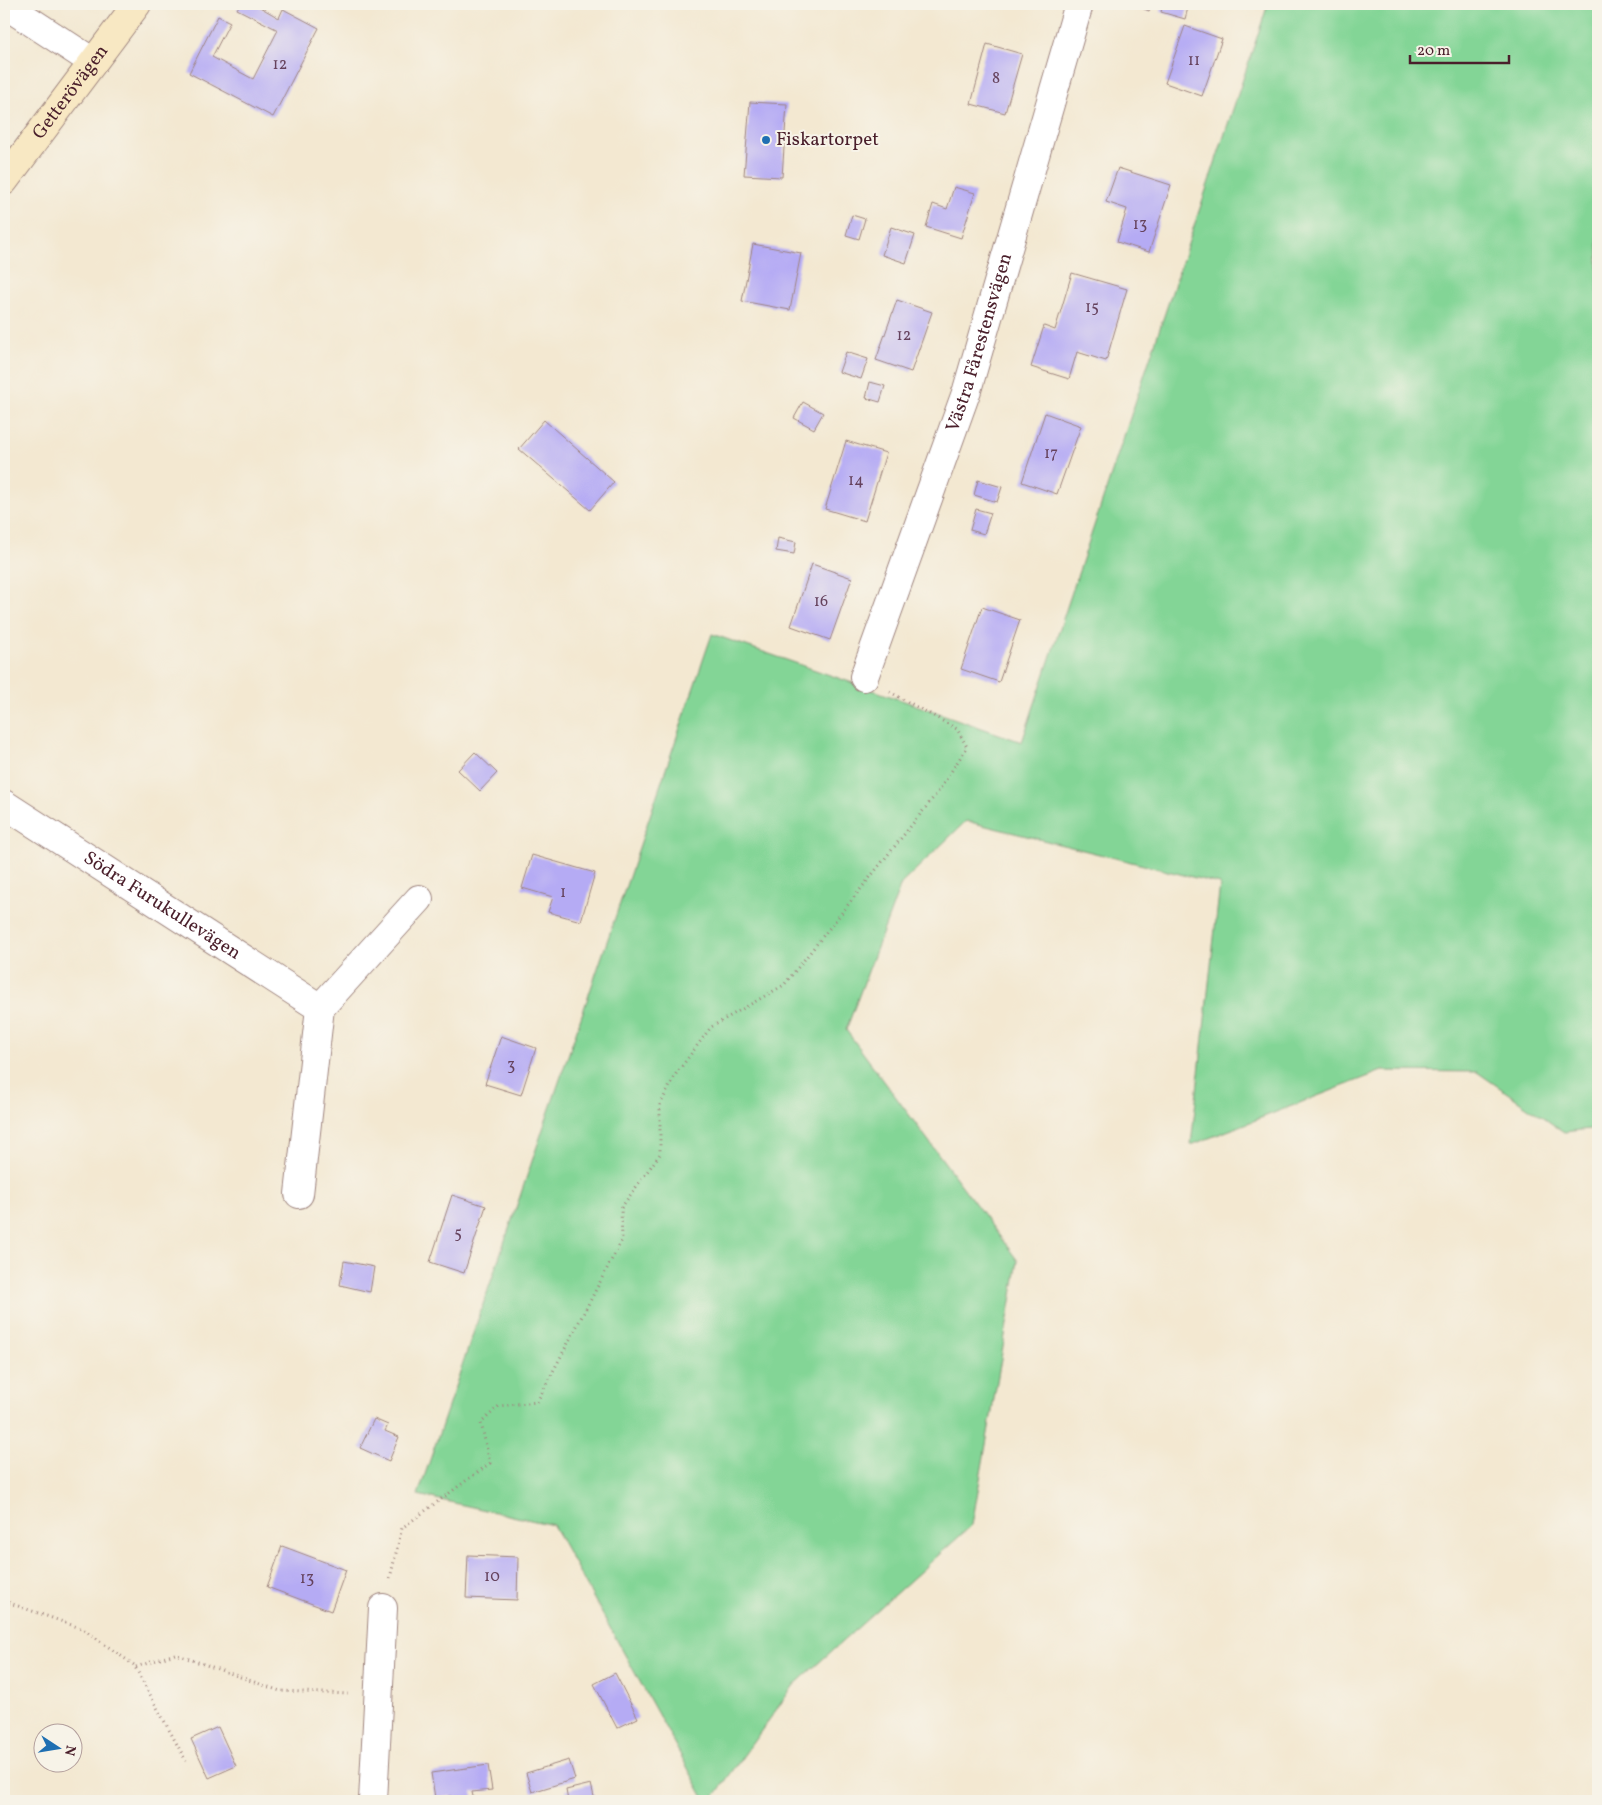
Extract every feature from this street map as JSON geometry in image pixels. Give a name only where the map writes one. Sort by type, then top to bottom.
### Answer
[{"type":"street","points":[[4,4],[93,62]]},
{"type":"street","name":"Getterövägen","points":[[4,181],[137,4]]},
{"type":"street","name":"Västra Fårestensvägen","points":[[864,677],[967,390],[1079,4]]},
{"type":"street","name":"Södra Furukullevägen","points":[[4,804],[320,1008]]},
{"type":"street","points":[[299,1194],[320,1008],[419,899]]},
{"type":"street","points":[[373,1801],[383,1608]]},
{"type":"path","points":[[383,1608],[402,1528],[490,1462],[481,1422],[499,1406],[537,1402],[622,1240],[621,1208],[660,1154],[660,1105],[676,1074],[711,1027],[784,985],[938,792],[966,747],[957,729],[864,677]]},
{"type":"path","points":[[4,1602],[83,1629],[136,1667],[186,1761]]},
{"type":"path","points":[[136,1667],[175,1654],[280,1691],[379,1695]]},
{"type":"green space","points":[[1268,4],[1598,4],[1598,1128],[1564,1132],[1477,1072],[1382,1071],[1191,1145],[1220,884],[966,821],[901,884],[846,1030],[1018,1261],[972,1525],[794,1685],[711,1801],[706,1801],[553,1525],[418,1495],[712,634],[1022,742]]},
{"type":"building","points":[[240,4],[261,4],[258,6],[279,18],[283,9],[319,28],[273,117],[189,73],[218,16],[230,22],[212,57],[253,79],[278,30],[237,9]]},
{"type":"building","points":[[1132,4],[1152,4],[1149,11]]},
{"type":"building","points":[[1163,4],[1189,4],[1185,19],[1161,12]]},
{"type":"building","points":[[1185,26],[1222,39],[1202,96],[1165,83]]},
{"type":"building","points":[[987,44],[1022,54],[1005,113],[971,104]]},
{"type":"building","name":"Fiskartorpet","points":[[750,102],[787,104],[782,177],[744,175]]},
{"type":"building","points":[[1118,168],[1171,185],[1149,252],[1117,242],[1127,209],[1106,202]]},
{"type":"building","points":[[954,187],[975,193],[961,238],[926,227],[933,204],[947,209]]},
{"type":"building","points":[[852,215],[865,219],[859,239],[846,235]]},
{"type":"building","points":[[891,227],[915,235],[906,263],[882,255]]},
{"type":"building","points":[[753,244],[801,253],[790,310],[742,301]]},
{"type":"building","points":[[1072,273],[1127,289],[1106,361],[1077,352],[1069,379],[1031,367],[1044,326],[1055,330]]},
{"type":"building","points":[[897,300],[932,312],[911,372],[876,360]]},
{"type":"building","points":[[846,352],[868,359],[861,379],[839,372]]},
{"type":"building","points":[[870,382],[885,386],[880,402],[866,398]]},
{"type":"building","points":[[803,402],[823,413],[814,429],[794,418]]},
{"type":"building","points":[[1045,413],[1081,426],[1057,494],[1022,482]]},
{"type":"building","points":[[544,420],[614,482],[590,510],[519,449]]},
{"type":"building","points":[[846,441],[886,453],[865,521],[825,509]]},
{"type":"building","points":[[978,480],[1002,487],[997,502],[974,495]]},
{"type":"building","points":[[976,509],[991,513],[984,534],[970,530]]},
{"type":"building","points":[[778,538],[796,542],[794,554],[776,551]]},
{"type":"building","points":[[812,564],[852,578],[830,640],[791,626]]},
{"type":"building","points":[[982,607],[1020,620],[999,682],[961,669]]},
{"type":"building","points":[[475,752],[497,773],[480,791],[458,770]]},
{"type":"building","points":[[532,855],[595,873],[581,921],[548,912],[553,897],[522,888]]},
{"type":"building","points":[[501,1036],[536,1048],[521,1095],[485,1084]]},
{"type":"building","points":[[452,1195],[486,1206],[464,1273],[430,1262]]},
{"type":"building","points":[[344,1261],[374,1267],[370,1292],[340,1285]]},
{"type":"building","points":[[374,1419],[388,1425],[385,1431],[399,1437],[389,1461],[360,1448]]},
{"type":"building","points":[[282,1546],[346,1570],[331,1611],[267,1587]]},
{"type":"building","points":[[468,1555],[518,1557],[517,1600],[466,1598]]},
{"type":"building","points":[[615,1673],[638,1718],[617,1728],[594,1684]]},
{"type":"building","points":[[218,1727],[236,1766],[209,1778],[191,1739]]},
{"type":"building","points":[[569,1760],[575,1779],[532,1792],[526,1773]]},
{"type":"building","points":[[488,1765],[492,1790],[472,1792],[474,1801],[452,1801],[451,1796],[435,1798],[431,1773]]},
{"type":"building","points":[[591,1784],[595,1801],[568,1801],[566,1790]]},
{"type":"place","name":"Fiskartorpet","points":[[766,140]]}]
